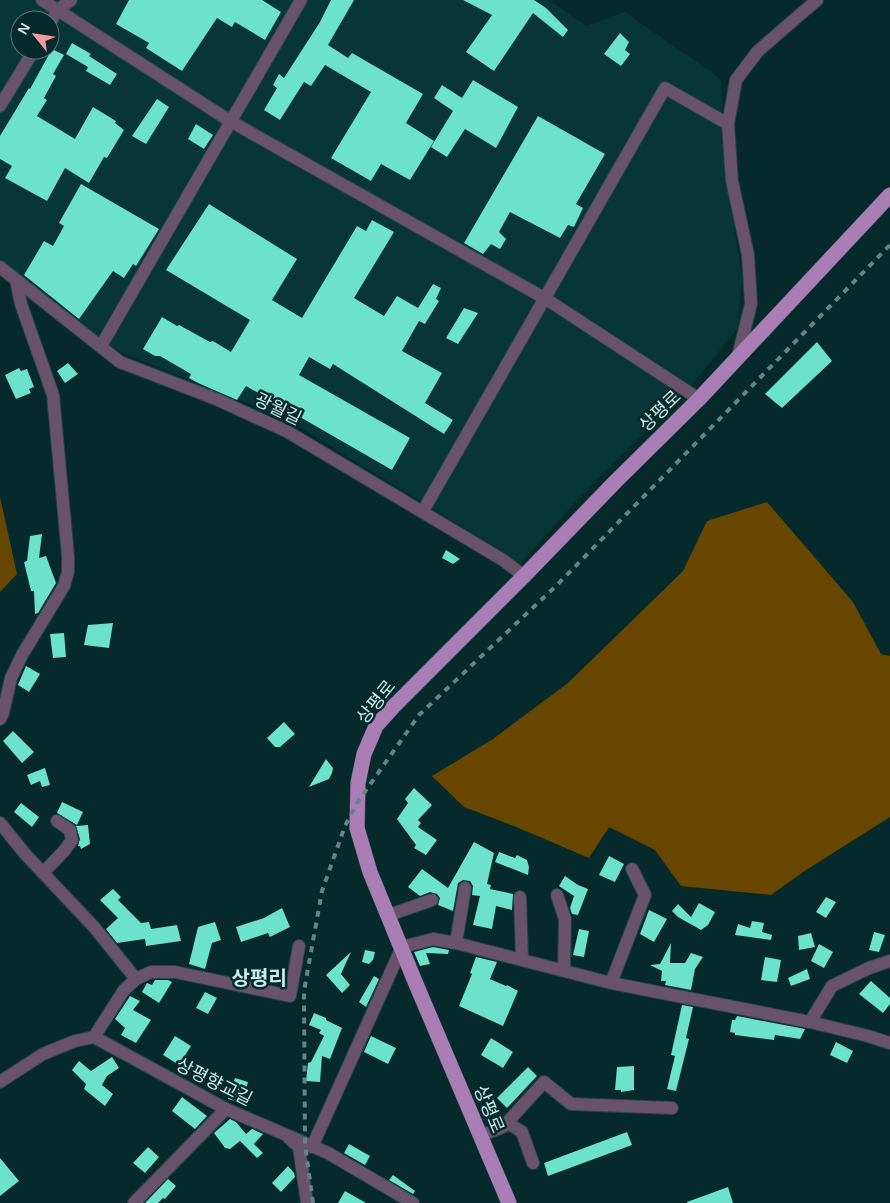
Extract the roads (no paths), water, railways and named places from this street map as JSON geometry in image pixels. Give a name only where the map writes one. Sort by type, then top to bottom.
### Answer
[{"type":"main road","name":"상평로","points":[[509,1203],[370,872],[357,828],[358,783],[364,754],[376,726],[394,706],[699,399],[850,240],[890,195]]},
{"type":"street","points":[[42,0],[58,10],[70,0]]},
{"type":"street","points":[[101,346],[301,0]]},
{"type":"street","name":"상평로","points":[[738,356],[751,304],[748,255],[732,181],[728,124],[736,80],[758,52],[817,0]]},
{"type":"street","points":[[60,11],[230,121],[546,299],[699,399]]},
{"type":"street","points":[[0,106],[28,60]]},
{"type":"street","points":[[424,511],[666,88],[728,124]]},
{"type":"street","name":"광월길","points":[[0,267],[120,362],[216,399],[288,432],[424,511],[504,560],[524,576]]},
{"type":"street","points":[[0,719],[11,678],[22,655],[64,586],[68,572],[53,395],[20,304],[16,280]]},
{"type":"street","points":[[43,872],[72,840],[70,830],[57,821]]},
{"type":"street","points":[[0,823],[94,927],[136,979]]},
{"type":"street","points":[[611,983],[645,895],[632,869]]},
{"type":"street","points":[[456,943],[465,888]]},
{"type":"street","points":[[557,895],[565,919],[564,970]]},
{"type":"street","points":[[520,897],[522,959]]},
{"type":"street","points":[[388,915],[432,900]]},
{"type":"street","points":[[312,1146],[402,947],[433,939],[522,959],[611,983],[810,1022],[890,1043]]},
{"type":"street","points":[[0,1082],[43,1054],[75,1041],[94,1038],[124,990],[136,979],[151,972],[175,972],[290,996],[299,946]]},
{"type":"street","points":[[810,1022],[832,986],[869,968],[890,961]]},
{"type":"street","name":"상평향교길","points":[[94,1038],[226,1109],[328,1153],[413,1203]]},
{"type":"street","points":[[480,1136],[503,1127],[508,1123],[544,1082],[572,1104],[672,1108]]},
{"type":"street","points":[[134,1203],[226,1109]]},
{"type":"street","points":[[508,1123],[522,1132],[534,1163]]},
{"type":"street","points":[[285,1134],[299,1147],[307,1203]]},
{"type":"railway","points":[[313,1203],[305,1144],[304,991],[322,891],[345,826],[357,803],[419,715],[556,586],[890,245]]},
{"type":"district","name":"상평리","points":[[259,978]]}]
